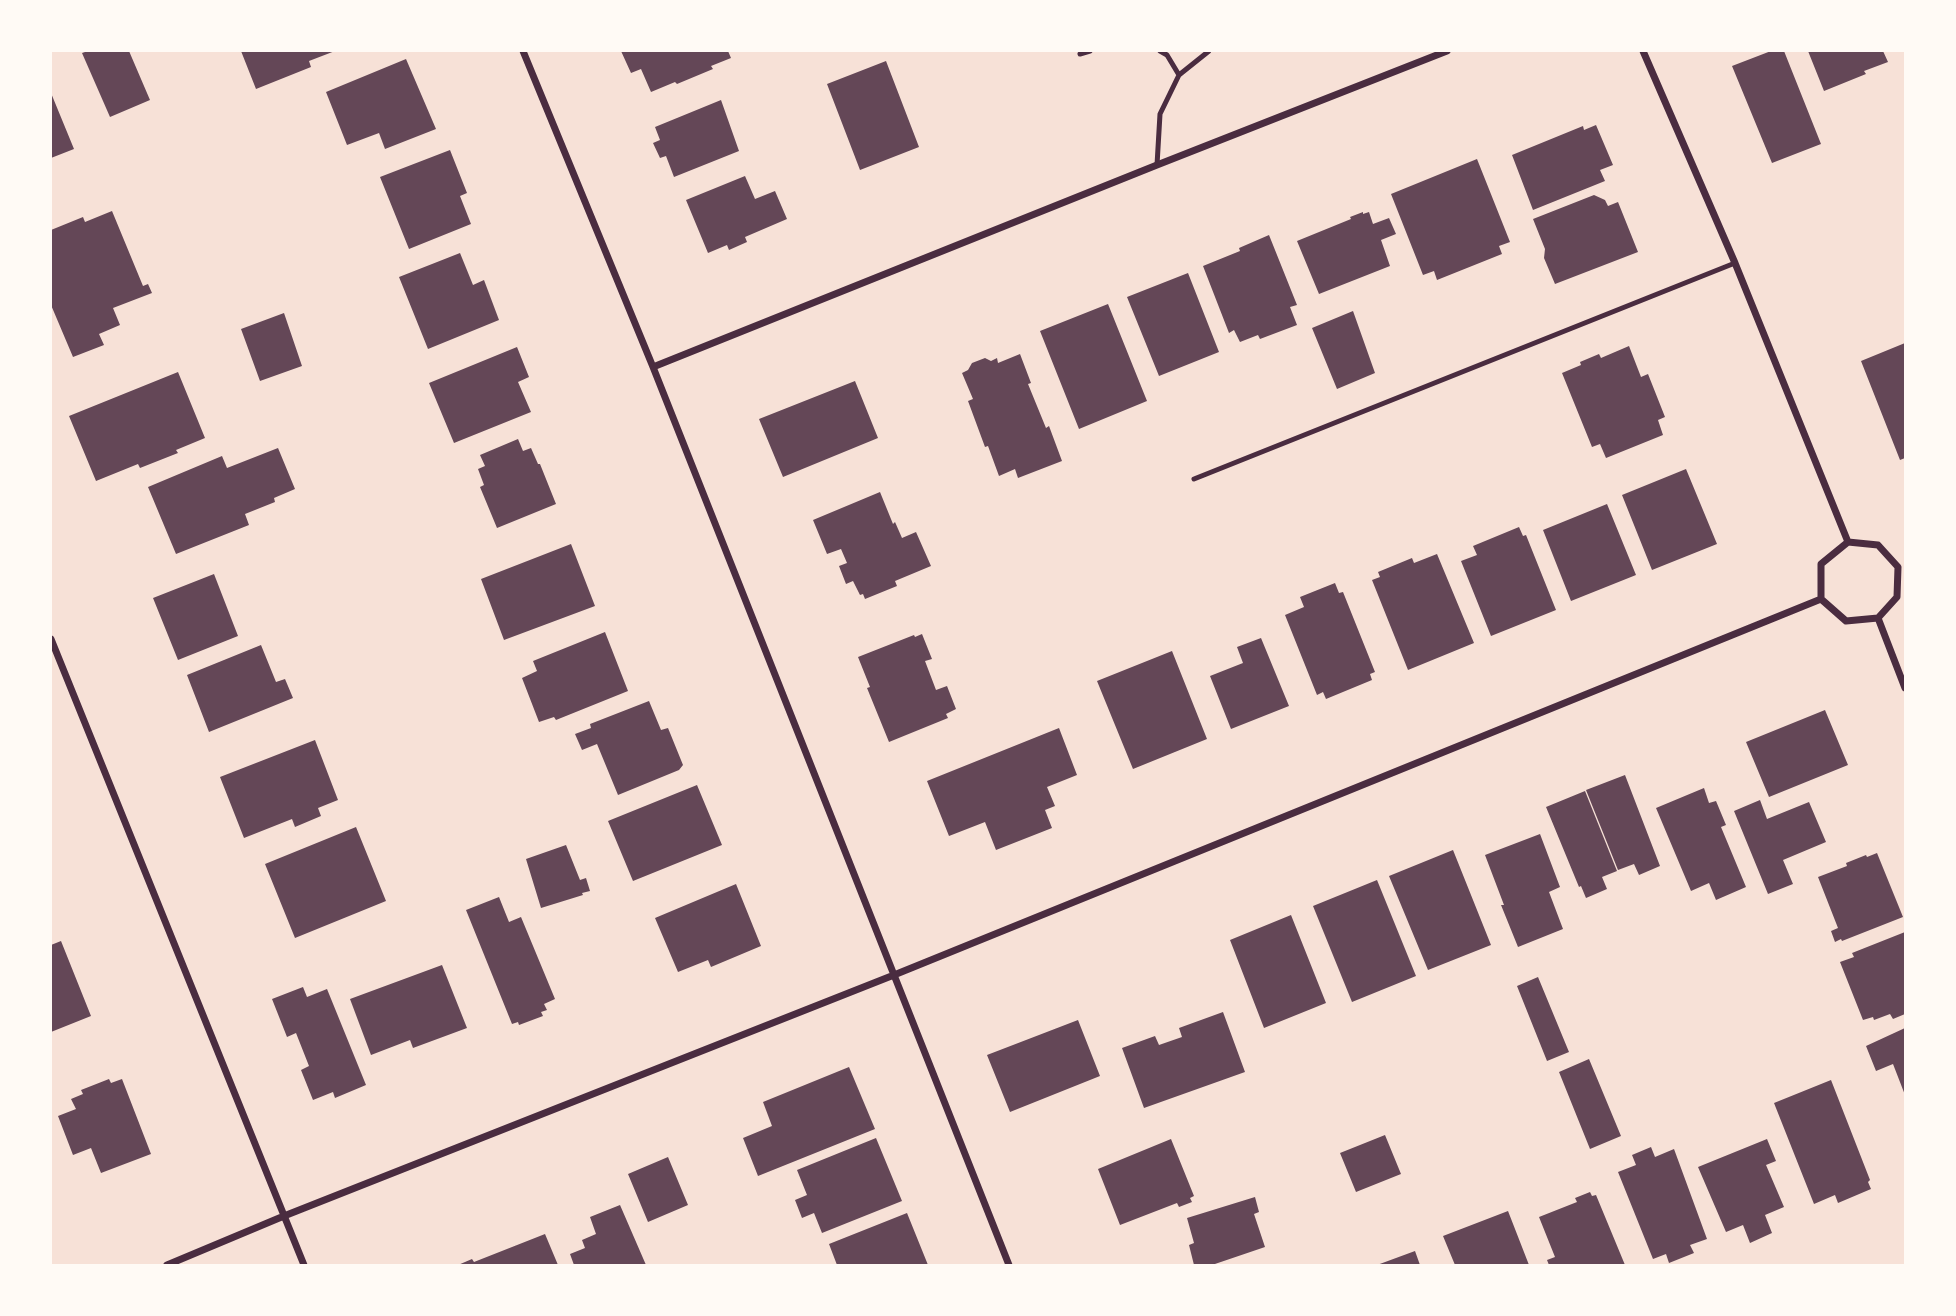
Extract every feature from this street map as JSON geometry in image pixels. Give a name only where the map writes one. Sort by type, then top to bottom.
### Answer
[{"type":"street","points":[[523,51],[653,367],[1009,1265]]},
{"type":"street","points":[[653,367],[1447,51]]},
{"type":"street","points":[[1643,51],[1735,263],[1848,542]]},
{"type":"street","points":[[1848,542],[1878,545],[1902,566],[1897,597],[1878,618],[1846,621],[1821,599],[1821,564],[1848,542]]},
{"type":"street","points":[[167,1265],[284,1216],[894,975],[1821,599]]},
{"type":"street","points":[[1878,618],[1905,688]]},
{"type":"street","points":[[51,639],[304,1265]]},
{"type":"lane","points":[[1080,54],[1090,51]]},
{"type":"lane","points":[[1160,51],[1167,55],[1179,75]]},
{"type":"lane","points":[[1157,165],[1160,114],[1179,75],[1209,51]]},
{"type":"lane","points":[[1194,479],[1735,263]]},
{"type":"building","points":[[129,51],[150,100],[110,117],[82,53]]},
{"type":"building","points":[[241,51],[335,51],[309,61],[311,67],[256,89]]},
{"type":"building","points":[[621,51],[728,51],[731,58],[711,66],[713,69],[651,92],[641,69],[631,73]]},
{"type":"building","points":[[1771,51],[1784,51],[1821,144],[1772,163],[1732,66]]},
{"type":"building","points":[[1808,51],[1883,51],[1888,62],[1824,91]]},
{"type":"building","points":[[406,59],[436,129],[385,149],[379,133],[347,145],[326,92]]},
{"type":"building","points":[[886,61],[919,147],[860,170],[827,84]]},
{"type":"building","points":[[51,93],[74,149],[51,158]]},
{"type":"building","points":[[721,100],[739,151],[674,177],[666,156],[660,158],[653,143],[660,140],[655,127]]},
{"type":"building","points":[[1596,125],[1613,165],[1600,170],[1605,181],[1533,210],[1512,155],[1583,126],[1584,130]]},
{"type":"building","points":[[450,150],[467,193],[460,196],[471,224],[409,249],[380,177]]},
{"type":"building","points":[[1477,159],[1510,242],[1499,246],[1502,254],[1437,280],[1434,271],[1423,275],[1391,194]]},
{"type":"building","points":[[745,176],[755,199],[775,191],[787,219],[745,237],[747,242],[729,250],[727,245],[708,253],[686,200]]},
{"type":"building","points":[[1594,195],[1605,200],[1608,206],[1618,202],[1638,252],[1555,284],[1533,219]]},
{"type":"building","points":[[112,211],[143,286],[148,284],[152,293],[113,308],[120,325],[99,334],[104,345],[73,357],[51,305],[51,230],[83,217],[85,222]]},
{"type":"building","points":[[1363,212],[1369,212],[1373,224],[1389,218],[1396,234],[1381,240],[1390,266],[1319,294],[1297,241]]},
{"type":"building","points":[[1269,235],[1297,305],[1290,307],[1297,325],[1260,339],[1258,335],[1240,342],[1234,330],[1229,333],[1203,266],[1240,251],[1239,248]]},
{"type":"building","points":[[460,253],[473,285],[484,280],[499,320],[428,349],[399,277]]},
{"type":"building","points":[[1188,273],[1219,352],[1159,376],[1127,297]]},
{"type":"building","points":[[1108,304],[1147,401],[1079,429],[1040,331]]},
{"type":"building","points":[[1353,311],[1375,373],[1337,389],[1312,328]]},
{"type":"building","points":[[284,313],[302,366],[260,381],[241,329]]},
{"type":"building","points":[[1905,343],[1905,458],[1900,460],[1861,361]]},
{"type":"building","points":[[1629,346],[1641,377],[1648,374],[1665,417],[1658,420],[1663,435],[1606,458],[1600,444],[1592,447],[1562,373],[1599,354],[1601,358]]},
{"type":"building","points":[[517,347],[529,377],[518,382],[531,412],[454,443],[429,383]]},
{"type":"building","points":[[1020,354],[1031,383],[1028,384],[1046,428],[1049,426],[1062,461],[1018,478],[1015,469],[999,476],[968,401],[973,399],[962,373],[968,370],[972,363],[985,358],[991,361],[997,358],[998,363]]},
{"type":"building","points":[[178,372],[205,438],[176,450],[178,453],[140,468],[138,464],[96,481],[69,416]]},
{"type":"building","points":[[855,381],[878,438],[783,477],[759,419]]},
{"type":"building","points":[[518,439],[523,451],[531,448],[556,504],[497,528],[480,487],[484,485],[478,469],[485,466],[480,455]]},
{"type":"building","points":[[278,448],[295,489],[274,498],[275,502],[245,514],[249,525],[176,554],[148,487],[222,456],[227,468]]},
{"type":"building","points":[[1686,469],[1717,544],[1652,570],[1622,495]]},
{"type":"building","points":[[880,492],[902,538],[916,532],[931,566],[895,581],[897,586],[865,599],[853,581],[846,584],[839,566],[847,563],[841,549],[827,554],[813,520]]},
{"type":"building","points":[[1607,504],[1636,575],[1571,601],[1543,530]]},
{"type":"building","points":[[1519,527],[1523,536],[1526,535],[1556,610],[1491,636],[1461,561],[1477,555],[1473,546]]},
{"type":"building","points":[[571,544],[595,606],[504,640],[481,579]]},
{"type":"building","points":[[1437,554],[1474,643],[1408,670],[1372,580],[1380,577],[1378,572],[1412,558],[1414,563]]},
{"type":"building","points":[[214,574],[238,636],[178,660],[153,598]]},
{"type":"building","points":[[1335,583],[1339,593],[1343,592],[1375,672],[1370,674],[1372,680],[1326,699],[1323,692],[1317,695],[1285,615],[1304,607],[1300,597]]},
{"type":"building","points":[[605,632],[628,691],[556,720],[554,717],[539,722],[522,678],[537,671],[533,661]]},
{"type":"building","points":[[922,634],[932,659],[925,661],[936,690],[947,686],[956,709],[946,714],[948,718],[889,742],[867,688],[870,687],[858,657]]},
{"type":"building","points":[[1261,638],[1289,706],[1231,729],[1210,676],[1243,663],[1237,647]]},
{"type":"building","points":[[261,645],[276,682],[285,679],[293,698],[209,732],[187,675]]},
{"type":"building","points":[[1172,651],[1207,739],[1133,769],[1097,681]]},
{"type":"building","points":[[649,701],[661,730],[668,728],[683,765],[679,770],[618,795],[597,744],[582,750],[575,734],[591,728],[590,724]]},
{"type":"building","points":[[1825,710],[1848,765],[1769,797],[1746,742]]},
{"type":"building","points":[[1059,728],[1077,775],[1047,787],[1055,806],[1045,810],[1052,828],[996,850],[985,822],[949,836],[927,781]]},
{"type":"building","points":[[315,740],[338,800],[318,808],[321,816],[295,827],[292,819],[244,838],[220,777]]},
{"type":"building","points":[[1625,775],[1660,866],[1639,875],[1634,864],[1618,870],[1586,790]]},
{"type":"building","points":[[697,785],[722,845],[633,881],[608,821]]},
{"type":"building","points":[[1704,788],[1709,803],[1716,801],[1726,825],[1721,827],[1746,887],[1716,900],[1709,883],[1691,891],[1656,808]]},
{"type":"building","points":[[1585,791],[1617,871],[1602,877],[1607,889],[1586,898],[1546,807]]},
{"type":"building","points":[[1760,800],[1767,819],[1809,802],[1826,842],[1783,860],[1793,884],[1768,894],[1734,811]]},
{"type":"building","points":[[356,827],[386,901],[295,938],[265,864]]},
{"type":"building","points":[[1540,834],[1560,887],[1549,892],[1563,929],[1518,947],[1485,855]]},
{"type":"building","points":[[566,845],[580,880],[586,878],[590,891],[541,908],[526,859]]},
{"type":"building","points":[[1453,850],[1491,945],[1428,970],[1389,876]]},
{"type":"building","points":[[1877,853],[1903,917],[1835,942],[1831,931],[1838,928],[1818,877],[1847,866],[1846,863]]},
{"type":"building","points":[[1377,880],[1416,976],[1352,1002],[1313,906]]},
{"type":"building","points":[[736,884],[761,946],[711,967],[708,960],[678,972],[655,918]]},
{"type":"building","points":[[499,897],[509,922],[521,917],[555,999],[544,1004],[547,1010],[541,1012],[543,1016],[519,1025],[518,1022],[512,1024],[466,910]]},
{"type":"building","points":[[1291,915],[1326,1003],[1264,1028],[1230,940]]},
{"type":"building","points":[[1905,932],[1905,1014],[1893,1019],[1890,1014],[1874,1020],[1873,1017],[1863,1020],[1840,962],[1854,957],[1852,953]]},
{"type":"building","points":[[61,941],[91,1016],[51,1032],[51,945]]},
{"type":"building","points":[[442,965],[467,1028],[413,1048],[410,1040],[371,1055],[350,999]]},
{"type":"building","points":[[1538,977],[1569,1052],[1547,1061],[1517,986]]},
{"type":"building","points":[[303,987],[307,997],[327,989],[366,1085],[335,1098],[333,1092],[313,1100],[301,1070],[309,1066],[296,1033],[287,1037],[272,999]]},
{"type":"building","points":[[1223,1012],[1245,1072],[1144,1108],[1122,1048],[1155,1036],[1159,1045],[1182,1037],[1179,1028]]},
{"type":"building","points":[[1078,1020],[1100,1076],[1010,1112],[987,1055]]},
{"type":"building","points":[[1905,1028],[1905,1095],[1893,1064],[1876,1071],[1866,1046]]},
{"type":"building","points":[[1589,1059],[1621,1136],[1590,1149],[1559,1072]]},
{"type":"building","points":[[849,1067],[875,1129],[758,1176],[743,1138],[772,1126],[763,1102]]},
{"type":"building","points":[[109,1079],[111,1083],[122,1079],[151,1154],[101,1173],[91,1148],[73,1155],[58,1116],[76,1109],[71,1099],[83,1094],[81,1090]]},
{"type":"building","points":[[1831,1080],[1870,1180],[1868,1182],[1871,1189],[1838,1203],[1835,1195],[1814,1204],[1774,1103]]},
{"type":"building","points":[[1385,1135],[1401,1174],[1356,1192],[1340,1153]]},
{"type":"building","points":[[876,1138],[902,1201],[822,1233],[814,1213],[802,1218],[795,1200],[807,1195],[797,1170]]},
{"type":"building","points":[[1171,1139],[1194,1196],[1190,1198],[1192,1202],[1179,1207],[1177,1203],[1120,1225],[1098,1169]]},
{"type":"building","points":[[1767,1139],[1776,1161],[1766,1165],[1784,1207],[1765,1215],[1772,1233],[1750,1243],[1743,1225],[1726,1232],[1698,1167]]},
{"type":"building","points":[[1651,1147],[1655,1157],[1674,1149],[1707,1239],[1690,1245],[1694,1253],[1669,1263],[1666,1254],[1653,1259],[1618,1172],[1636,1165],[1632,1155]]},
{"type":"building","points":[[668,1157],[688,1205],[648,1222],[628,1174]]},
{"type":"building","points":[[1590,1192],[1592,1196],[1596,1195],[1625,1265],[1549,1265],[1547,1260],[1555,1257],[1539,1217],[1577,1202],[1575,1198]]},
{"type":"building","points":[[1255,1197],[1259,1212],[1254,1214],[1265,1247],[1212,1265],[1194,1265],[1189,1245],[1194,1243],[1187,1218]]},
{"type":"building","points":[[620,1205],[646,1265],[574,1265],[570,1254],[585,1248],[582,1240],[596,1234],[590,1217]]},
{"type":"building","points":[[1508,1211],[1529,1265],[1455,1265],[1443,1236]]},
{"type":"building","points":[[907,1213],[928,1265],[837,1265],[829,1244]]},
{"type":"building","points":[[545,1234],[558,1265],[458,1265],[472,1259],[474,1262]]},
{"type":"building","points":[[1415,1251],[1420,1265],[1377,1265]]}]
